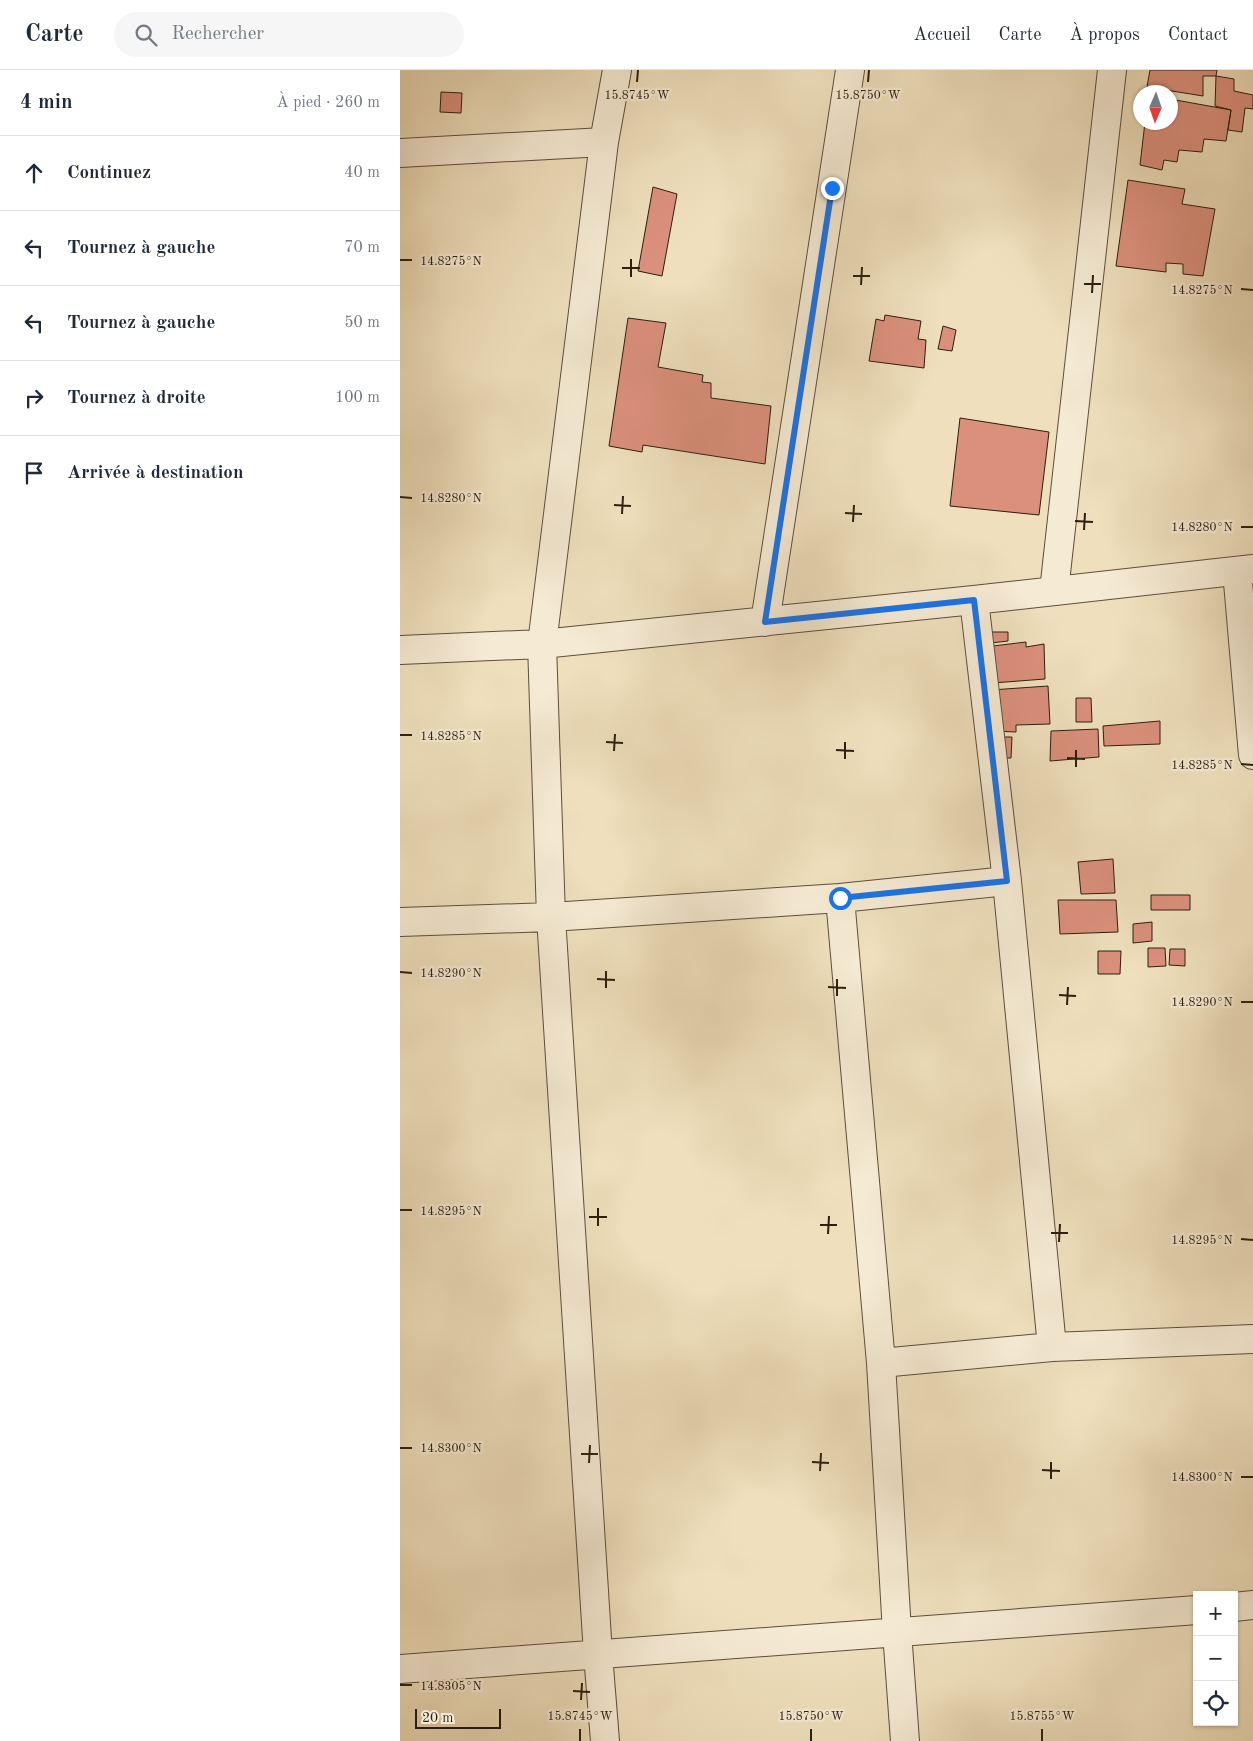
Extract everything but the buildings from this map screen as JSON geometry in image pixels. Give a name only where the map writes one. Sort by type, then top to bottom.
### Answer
[{"type":"street","points":[[605,1741],[550,917],[542,644],[604,142],[617,70]]},
{"type":"street","points":[[765,622],[850,70]]},
{"type":"street","points":[[1054,590],[1112,70]]},
{"type":"street","points":[[400,153],[604,142]]},
{"type":"street","points":[[401,648],[542,644],[1245,570],[1253,755]]},
{"type":"street","points":[[974,600],[1007,881],[1052,1347]]},
{"type":"street","points":[[400,922],[550,917],[840,898],[1007,881]]},
{"type":"street","points":[[840,898],[881,1363],[905,1741]]},
{"type":"street","points":[[881,1363],[1052,1347],[1253,1339]]},
{"type":"street","points":[[1238,1607],[1253,1605]]},
{"type":"street","points":[[400,1669],[1193,1610]]},
{"type":"route","points":[[832,188],[765,622],[974,600],[1007,881],[840,898]]}]
